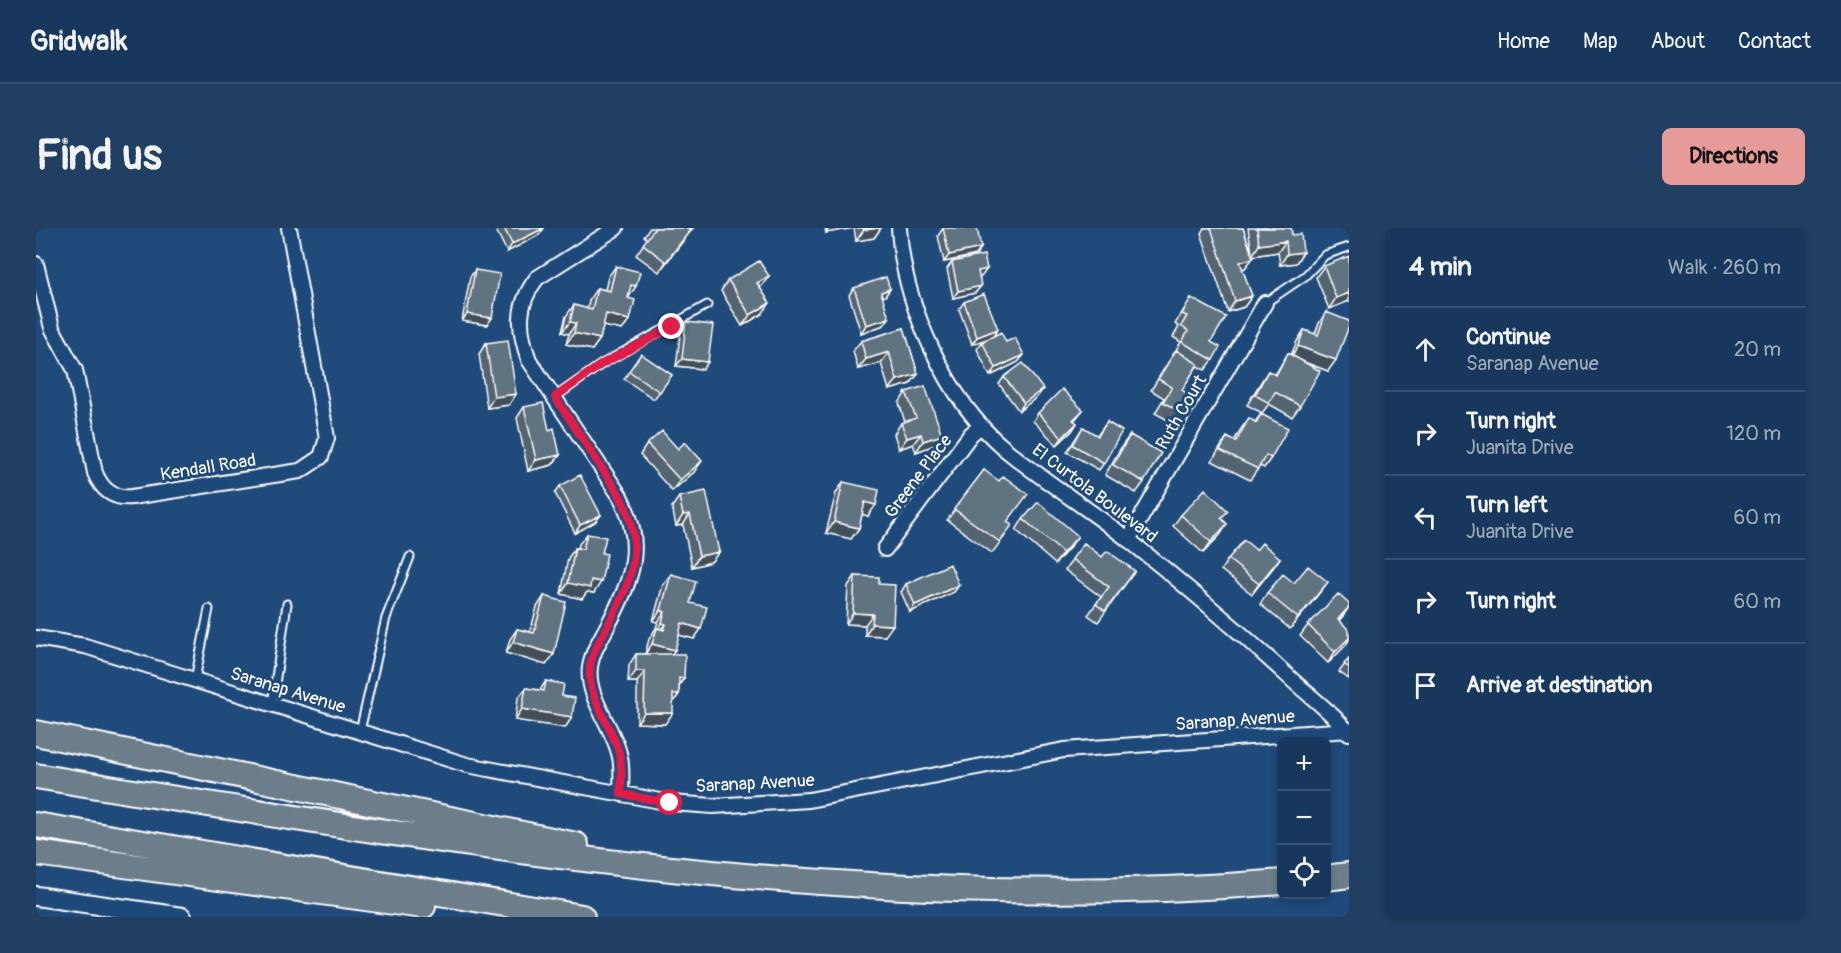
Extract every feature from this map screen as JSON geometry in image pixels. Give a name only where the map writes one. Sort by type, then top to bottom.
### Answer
[{"type":"highway","points":[[36,733],[549,838],[706,874]]},
{"type":"highway","points":[[36,776],[413,837],[706,874],[846,887],[984,892],[1124,891],[1277,882]]},
{"type":"highway","points":[[36,825],[270,862],[535,911],[582,917]]},
{"type":"highway","points":[[36,853],[467,912],[535,911]]},
{"type":"highway","points":[[36,870],[398,917]]},
{"type":"highway","points":[[1331,877],[1349,875]]},
{"type":"street","name":"Kendall Road","points":[[36,264],[52,328],[75,370],[95,473],[100,486],[120,498],[132,497],[300,471],[321,457],[327,438],[289,228]]},
{"type":"street","points":[[616,228],[537,278],[521,304],[522,341],[529,360],[620,496],[629,512],[634,531],[633,560],[626,592],[592,655],[590,670],[596,700],[619,753],[621,794]]},
{"type":"street","name":"El Curtola Boulevard","points":[[899,228],[904,267],[938,360],[981,426],[1004,448],[1128,540],[1269,659],[1348,731]]},
{"type":"street","name":"Ruth Court","points":[[1128,540],[1265,303]]},
{"type":"street","name":"Greene Place","points":[[885,549],[971,434],[981,426]]},
{"type":"street","name":"Saranap Avenue","points":[[36,638],[85,646],[467,765],[670,803],[713,806],[809,800],[1065,750],[1348,731]]},
{"type":"street","points":[[36,896],[182,917]]},
{"type":"lane","points":[[1265,303],[1305,276],[1325,255],[1349,247]]},
{"type":"lane","points":[[555,397],[602,364],[707,305]]},
{"type":"lane","points":[[360,731],[386,618],[410,557]]},
{"type":"lane","points":[[272,704],[287,604]]},
{"type":"lane","points":[[195,680],[209,609]]},
{"type":"building","points":[[504,228],[544,228],[512,244]]},
{"type":"building","points":[[655,228],[692,228],[666,262],[643,244]]},
{"type":"building","points":[[943,228],[977,228],[981,248],[949,255]]},
{"type":"building","points":[[1211,228],[1243,228],[1253,258],[1240,262],[1252,296],[1235,301]]},
{"type":"building","points":[[1257,228],[1291,228],[1292,235],[1301,234],[1303,252],[1287,254],[1286,241],[1259,245]]},
{"type":"building","points":[[984,255],[987,269],[978,271],[981,286],[958,291],[952,262]]},
{"type":"building","points":[[1349,256],[1349,293],[1336,298],[1324,266]]},
{"type":"building","points":[[759,261],[769,276],[757,283],[770,303],[750,315],[728,280]]},
{"type":"building","points":[[616,266],[640,272],[636,286],[631,285],[628,298],[635,300],[630,320],[606,314],[600,339],[574,333],[576,323],[570,322],[574,305],[592,310],[597,288],[610,291]]},
{"type":"building","points":[[475,270],[500,274],[492,318],[467,314]]},
{"type":"building","points":[[886,277],[890,289],[881,292],[889,318],[866,325],[854,288]]},
{"type":"building","points":[[984,294],[998,329],[977,337],[964,302]]},
{"type":"building","points":[[1191,298],[1226,317],[1211,342],[1220,347],[1213,360],[1182,342],[1188,331],[1181,326],[1187,316],[1182,314]]},
{"type":"building","points":[[1326,312],[1349,321],[1336,360],[1298,346],[1304,330],[1318,335]]},
{"type":"building","points":[[686,322],[713,325],[708,362],[682,359]]},
{"type":"building","points":[[904,328],[918,374],[897,380],[889,352],[866,359],[861,341]]},
{"type":"building","points":[[1001,332],[1006,342],[1015,338],[1024,355],[996,368],[982,342]]},
{"type":"building","points":[[508,340],[516,394],[494,397],[486,343]]},
{"type":"building","points":[[1176,350],[1198,364],[1182,390],[1192,397],[1182,413],[1163,402],[1172,387],[1158,379]]},
{"type":"building","points":[[1288,353],[1320,371],[1300,406],[1275,392],[1269,403],[1255,395],[1268,371],[1276,375]]},
{"type":"building","points":[[641,354],[672,375],[660,392],[629,371]]},
{"type":"building","points":[[1023,363],[1043,389],[1024,403],[1004,377]]},
{"type":"building","points":[[925,386],[942,435],[923,441],[921,434],[907,438],[901,423],[916,418],[906,392]]},
{"type":"building","points":[[1062,389],[1083,410],[1073,420],[1077,423],[1062,438],[1038,413]]},
{"type":"building","points":[[543,403],[549,430],[554,428],[560,455],[536,460],[524,407]]},
{"type":"building","points":[[1261,414],[1288,428],[1271,458],[1266,455],[1258,469],[1220,451],[1227,437],[1236,442],[1249,418],[1256,423]]},
{"type":"building","points":[[1107,422],[1122,431],[1104,463],[1073,445],[1083,427],[1098,436]]},
{"type":"building","points":[[662,431],[678,449],[685,442],[702,461],[680,480],[647,444]]},
{"type":"building","points":[[1130,435],[1161,453],[1144,482],[1113,465]]},
{"type":"building","points":[[984,470],[999,481],[1003,476],[1028,494],[1007,522],[1012,525],[1000,542],[954,509]]},
{"type":"building","points":[[580,475],[601,515],[580,525],[560,486]]},
{"type":"building","points":[[843,482],[879,490],[876,505],[865,502],[859,528],[834,522]]},
{"type":"building","points":[[1205,489],[1228,511],[1221,518],[1227,524],[1211,542],[1181,515]]},
{"type":"building","points":[[706,491],[719,552],[699,556],[690,514],[683,515],[679,497]]},
{"type":"building","points":[[1038,502],[1078,536],[1063,553],[1023,519]]},
{"type":"building","points":[[587,534],[606,537],[602,553],[607,554],[601,582],[591,580],[590,588],[568,583],[575,548],[583,549]]},
{"type":"building","points":[[1244,540],[1256,550],[1262,543],[1280,558],[1259,584],[1228,559]]},
{"type":"building","points":[[1084,543],[1102,557],[1107,551],[1135,571],[1105,611],[1096,604],[1109,587],[1072,559]]},
{"type":"building","points":[[950,564],[959,585],[915,605],[906,584]]},
{"type":"building","points":[[1308,566],[1328,582],[1298,618],[1267,593],[1283,574],[1294,583]]},
{"type":"building","points":[[671,574],[696,581],[690,603],[707,607],[701,629],[682,623],[675,650],[652,644],[657,628],[664,630],[666,624],[662,623],[665,612],[661,610]]},
{"type":"building","points":[[855,576],[879,577],[879,584],[895,585],[893,625],[872,624],[873,614],[853,613]]},
{"type":"building","points":[[1338,594],[1349,604],[1338,619],[1349,630],[1349,638],[1335,652],[1308,625]]},
{"type":"building","points":[[544,596],[566,602],[554,654],[513,642],[517,629],[534,633]]},
{"type":"building","points":[[636,654],[685,654],[684,678],[679,678],[679,694],[673,694],[673,713],[644,713],[645,671],[636,671]]},
{"type":"building","points":[[546,681],[564,684],[562,696],[575,698],[572,717],[522,709],[526,688],[544,691]]},
{"type":"route","points":[[670,803],[621,794],[622,768],[619,753],[596,700],[590,670],[592,655],[626,592],[631,576],[635,546],[634,531],[629,512],[600,462],[555,397],[602,364],[672,327]]}]
